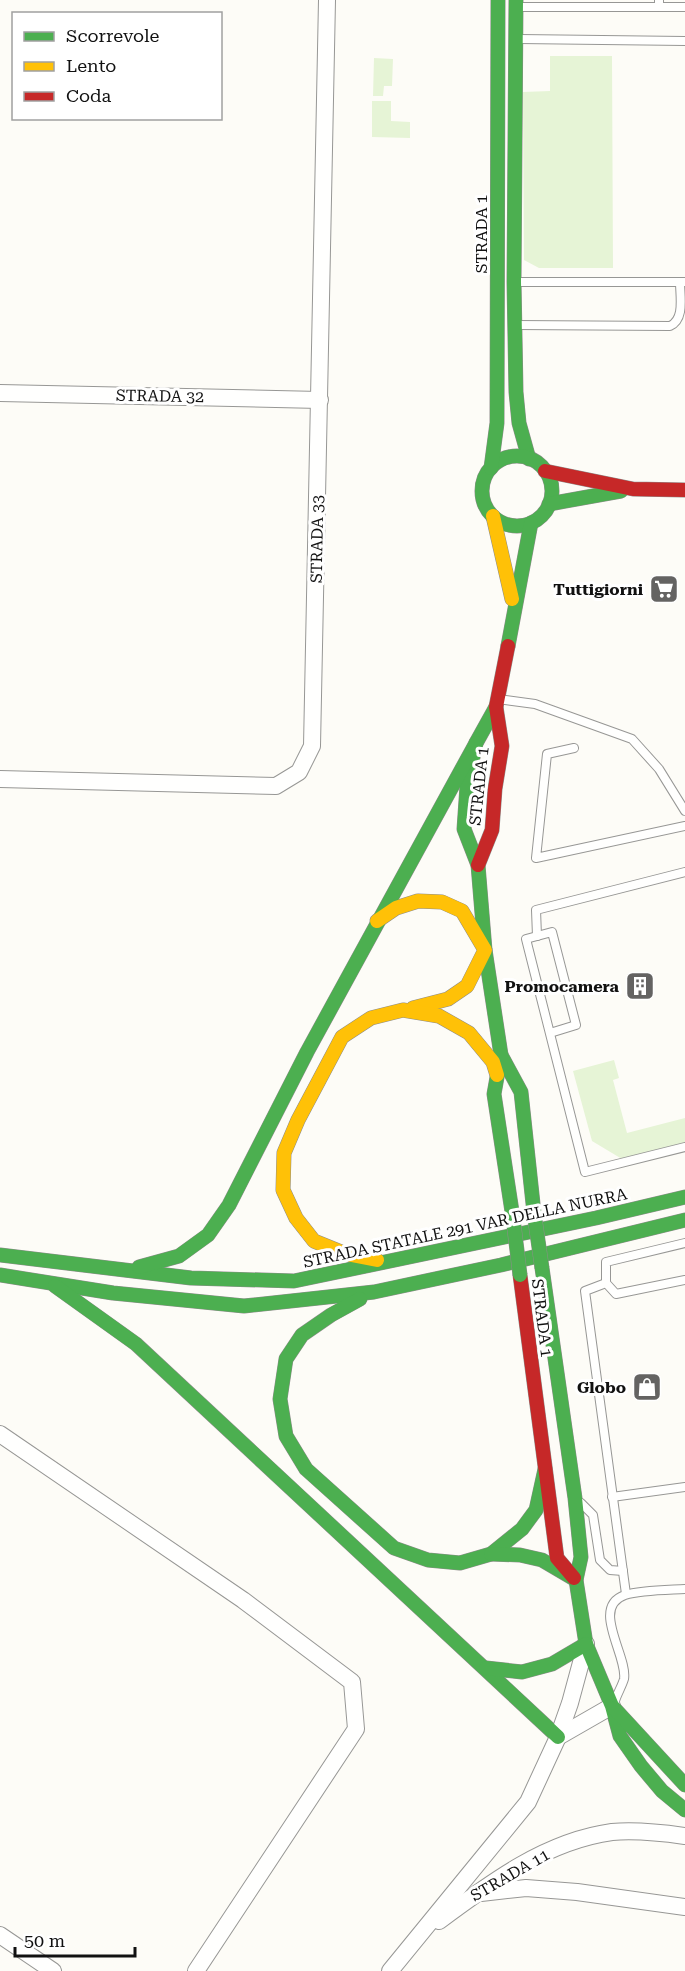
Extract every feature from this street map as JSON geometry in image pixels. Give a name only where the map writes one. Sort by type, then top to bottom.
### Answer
[{"type":"main road","name":"STRADA 1","points":[[491,468],[497,423],[498,0]]},
{"type":"main road","points":[[516,4],[515,325],[519,423],[529,459]]},
{"type":"main road","points":[[509,458],[529,459],[545,471],[551,487],[549,504],[542,515],[531,523],[515,526],[499,521],[485,505],[482,492],[484,479],[491,468],[509,458]]},
{"type":"main road","points":[[545,471],[633,489],[685,490]]},
{"type":"main road","points":[[549,504],[633,489]]},
{"type":"main road","name":"STRADA 1","points":[[493,516],[514,607]]},
{"type":"main road","name":"STRADA 1","points":[[478,865],[492,830],[495,789],[502,746],[497,703],[531,523]]},
{"type":"main road","name":"STRADA 1","points":[[497,703],[476,743],[467,786],[464,830],[478,865],[485,950],[501,1055],[520,1092],[534,1213],[575,1498],[581,1557],[576,1580],[586,1644],[612,1706],[620,1736],[640,1766],[662,1791],[685,1810]]},
{"type":"main road","points":[[113,1269],[145,1266],[179,1256],[208,1235],[229,1205],[377,921],[476,743]]},
{"type":"main road","points":[[377,921],[396,908],[418,901],[442,902],[462,911],[485,950],[467,986],[448,999],[371,1018],[342,1037],[298,1120],[284,1153],[283,1190],[296,1218],[314,1241],[346,1254],[390,1263]]},
{"type":"main road","points":[[403,1010],[439,1016],[469,1033],[493,1062],[497,1075]]},
{"type":"main road","name":"STRADA 1","points":[[501,1055],[494,1094],[513,1218],[545,1468],[558,1558],[576,1580]]},
{"type":"main road","name":"STRADA STATALE 291 VAR DELLA NURRA","points":[[0,1255],[191,1278],[294,1281],[390,1263],[685,1197]]},
{"type":"main road","points":[[0,1275],[113,1293],[244,1305],[374,1292],[501,1265],[685,1220]]},
{"type":"main road","points":[[50,1282],[136,1344],[558,1737]]},
{"type":"main road","points":[[374,1292],[331,1315],[302,1335],[286,1359],[280,1399],[286,1436],[306,1468],[394,1548],[428,1560],[460,1563],[491,1554],[520,1555],[542,1560],[576,1580]]},
{"type":"main road","points":[[491,1554],[522,1529],[536,1510],[545,1468]]},
{"type":"main road","points":[[486,1668],[522,1672],[552,1664],[586,1644]]},
{"type":"main road","name":"STRADA 1","points":[[612,1706],[636,1730],[666,1769],[685,1785]]},
{"type":"street","name":"STRADA 33","points":[[0,779],[276,786],[299,772],[312,746],[327,0]]},
{"type":"street","name":"STRADA 32","points":[[0,393],[320,400]]},
{"type":"street","points":[[0,1434],[243,1600],[352,1682],[356,1729],[196,1971]]},
{"type":"street","name":"STRADA 11","points":[[390,1971],[528,1802],[558,1737],[586,1644]]},
{"type":"street","points":[[558,1737],[612,1706]]},
{"type":"street","name":"STRADA 11","points":[[417,1938],[477,1893],[536,1856],[581,1839],[613,1832],[685,1836]]},
{"type":"street","points":[[477,1893],[526,1888],[577,1892],[685,1907]]},
{"type":"street","points":[[0,1935],[53,1971]]},
{"type":"lane","points":[[516,4],[659,3],[685,7]]},
{"type":"lane","points":[[515,39],[685,41]]},
{"type":"lane","points":[[514,282],[683,282],[680,318],[677,323],[670,326],[515,325]]},
{"type":"lane","points":[[497,703],[535,704],[632,739],[659,770],[685,811]]},
{"type":"lane","points":[[574,748],[547,754],[536,858],[685,826]]},
{"type":"lane","points":[[537,936],[536,910],[685,873]]},
{"type":"lane","points":[[550,1033],[576,1025],[552,932],[526,939],[585,1172],[685,1147]]},
{"type":"lane","points":[[685,1243],[606,1262],[606,1283],[616,1294],[685,1281]]},
{"type":"lane","points":[[606,1283],[585,1291],[626,1594]]},
{"type":"lane","points":[[612,1497],[685,1487]]},
{"type":"lane","points":[[575,1498],[593,1515],[600,1560],[610,1570],[623,1571]]},
{"type":"lane","points":[[612,1706],[624,1677],[609,1609],[614,1600],[626,1594],[685,1589]]},
{"type":"lane","points":[[666,1769],[685,1779]]},
{"type":"green space","points":[[550,56],[612,56],[613,268],[539,268],[524,260],[523,92],[550,91]]},
{"type":"green space","points":[[374,58],[393,59],[392,86],[384,86],[383,96],[373,96]]},
{"type":"green space","points":[[372,101],[391,101],[391,121],[410,122],[410,138],[372,137]]},
{"type":"green space","points":[[614,1060],[619,1078],[613,1080],[627,1133],[685,1118],[685,1143],[622,1159],[592,1141],[573,1071]]},
{"type":"traffic: fast","points":[[491,468],[497,423],[498,0]]},
{"type":"traffic: fast","points":[[516,0],[514,282],[516,392],[519,423],[529,459]]},
{"type":"traffic: fast","points":[[517,456],[536,462],[546,472],[552,491],[546,510],[536,520],[517,526],[498,520],[488,510],[482,491],[488,472],[498,462],[517,456]]},
{"type":"traffic: fast","points":[[549,504],[621,491]]},
{"type":"traffic: fast","points":[[508,646],[531,523]]},
{"type":"traffic: fast","points":[[496,707],[476,743],[467,786],[464,829],[478,865],[485,950],[501,1055],[494,1094],[513,1218]]},
{"type":"traffic: fast","points":[[139,1267],[179,1256],[208,1235],[229,1205],[307,1052],[476,743]]},
{"type":"traffic: fast","points":[[501,1055],[521,1092],[534,1213]]},
{"type":"traffic: fast","points":[[0,1255],[191,1278],[294,1281],[596,1218],[685,1197]]},
{"type":"traffic: fast","points":[[534,1213],[542,1268]]},
{"type":"traffic: fast","points":[[513,1218],[520,1275]]},
{"type":"traffic: fast","points":[[0,1275],[113,1293],[244,1306],[374,1292],[501,1265],[685,1220]]},
{"type":"traffic: fast","points":[[542,1268],[575,1498],[581,1557],[576,1580],[586,1644],[612,1706],[620,1736],[662,1791],[685,1810]]},
{"type":"traffic: fast","points":[[55,1286],[136,1344],[558,1737]]},
{"type":"traffic: fast","points":[[360,1299],[302,1335],[286,1359],[280,1399],[286,1436],[306,1469],[394,1548],[428,1560],[460,1563],[491,1554],[522,1529],[536,1510],[545,1469]]},
{"type":"traffic: fast","points":[[491,1554],[520,1555],[542,1560],[576,1580]]},
{"type":"traffic: fast","points":[[486,1668],[522,1672],[552,1664],[586,1644]]},
{"type":"traffic: fast","points":[[614,1708],[685,1785]]},
{"type":"traffic: slow","points":[[493,516],[512,599]]},
{"type":"traffic: slow","points":[[377,921],[396,908],[418,901],[442,902],[462,911],[485,950],[467,986],[448,999],[413,1008]]},
{"type":"traffic: slow","points":[[377,1260],[346,1254],[314,1241],[296,1218],[283,1190],[284,1153],[298,1120],[342,1037],[371,1018],[403,1010],[439,1016],[469,1033],[493,1062],[497,1075]]},
{"type":"traffic: jam","points":[[545,471],[633,489],[685,490]]},
{"type":"traffic: jam","points":[[478,865],[492,830],[495,789],[502,746],[496,707],[508,646]]},
{"type":"traffic: jam","points":[[520,1275],[557,1558],[574,1578]]},
{"type":"place","name":"Tuttigiorni","points":[[664,589]]},
{"type":"place","name":"Promocamera","points":[[640,986]]},
{"type":"place","name":"Globo","points":[[647,1387]]}]
